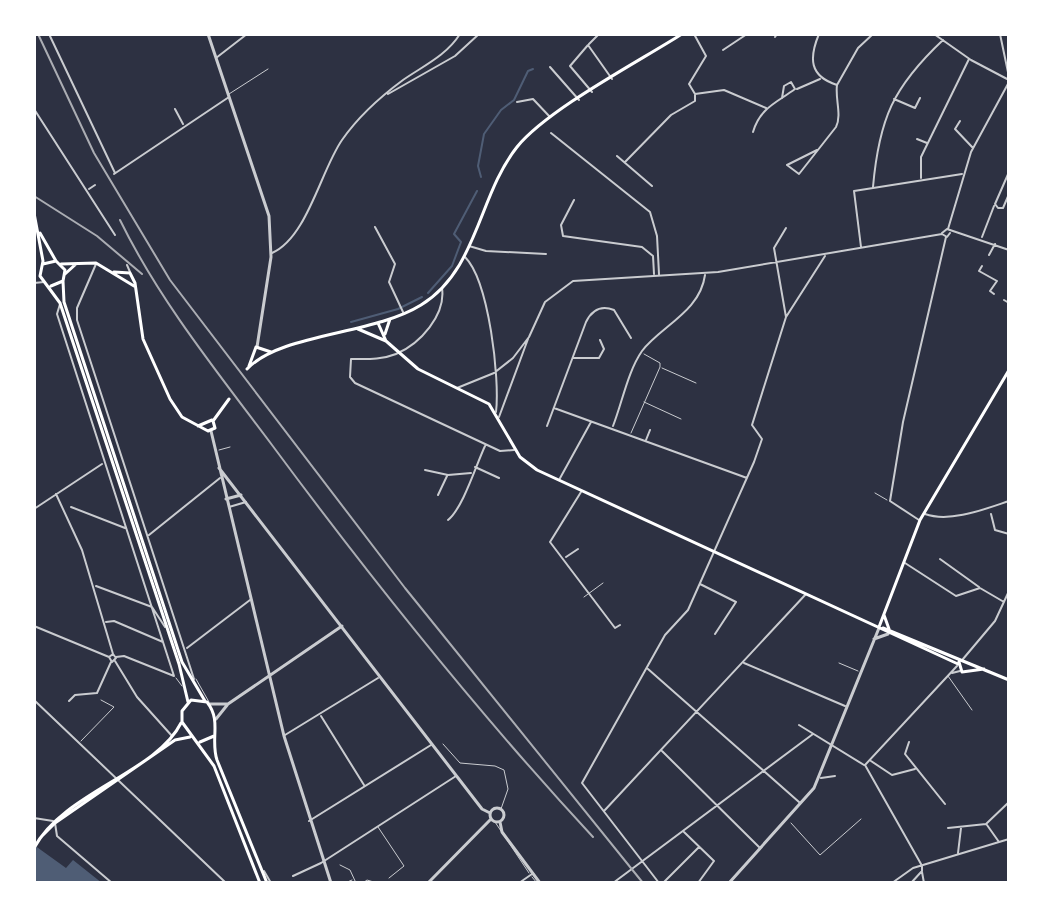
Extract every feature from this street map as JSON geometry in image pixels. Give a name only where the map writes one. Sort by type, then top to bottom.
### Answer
[{"type":"main road","points":[[262,350],[271,352],[377,324],[442,288],[464,257],[508,159],[525,138],[551,117],[682,34]]},
{"type":"main road","points":[[34,213],[43,264],[40,273],[60,303],[168,631],[188,702],[182,722],[173,736],[117,780]]},
{"type":"main road","points":[[39,231],[56,261],[61,264],[96,263],[135,288]]},
{"type":"main road","points":[[43,264],[56,261]]},
{"type":"main road","points":[[61,264],[65,274]]},
{"type":"main road","points":[[76,264],[65,274],[63,281],[69,316],[182,662],[216,719],[214,736],[217,760],[269,883]]},
{"type":"main road","points":[[110,272],[130,273]]},
{"type":"main road","points":[[123,278],[130,273]]},
{"type":"main road","points":[[130,273],[143,339],[182,417],[204,426],[213,421],[229,399]]},
{"type":"main road","points":[[50,286],[63,281]]},
{"type":"main road","points":[[386,341],[390,319]]},
{"type":"main road","points":[[377,324],[385,334]]},
{"type":"main road","points":[[377,324],[377,335]]},
{"type":"main road","points":[[358,329],[377,335],[418,369],[477,396],[498,415],[515,450],[532,467],[959,664],[985,669],[1009,680]]},
{"type":"main road","points":[[262,350],[256,356],[262,350]]},
{"type":"main road","points":[[879,627],[924,513],[1009,370]]},
{"type":"main road","points":[[204,426],[211,431],[215,427],[213,421]]},
{"type":"main road","points":[[884,615],[889,632],[959,664]]},
{"type":"main road","points":[[959,664],[960,671],[969,665]]},
{"type":"main road","points":[[188,702],[195,699],[207,703]]},
{"type":"main road","points":[[182,722],[214,766],[260,883]]},
{"type":"main road","points":[[34,848],[54,822],[175,740],[204,742],[214,736]]},
{"type":"street","points":[[49,34],[115,174],[229,96]]},
{"type":"street","points":[[208,34],[263,193],[272,253],[258,335],[262,350]]},
{"type":"street","points":[[215,59],[247,34]]},
{"type":"street","points":[[272,253],[280,249],[298,226],[342,139],[385,95],[442,55],[460,34]]},
{"type":"street","points":[[385,95],[399,90],[455,56],[479,34]]},
{"type":"street","points":[[625,162],[671,115],[695,101],[689,84],[706,56],[694,34]]},
{"type":"street","points":[[723,50],[747,34]]},
{"type":"street","points":[[819,34],[812,63],[822,78],[837,85]]},
{"type":"street","points":[[817,150],[804,153],[787,165],[799,174],[817,150],[840,119],[835,100],[837,85],[858,48],[873,34]]},
{"type":"street","points":[[934,34],[969,59],[1009,80]]},
{"type":"street","points":[[920,521],[890,501],[903,422],[944,236],[949,231],[962,174],[1009,80],[1000,34]]},
{"type":"street","points":[[592,92],[570,66],[598,35]]},
{"type":"street","points":[[873,187],[877,148],[893,99],[916,65],[943,40]]},
{"type":"street","points":[[588,45],[612,79]]},
{"type":"street","points":[[921,180],[920,162],[951,88],[969,59]]},
{"type":"street","points":[[550,67],[579,100]]},
{"type":"street","points":[[753,132],[757,117],[766,108],[795,89],[822,78]]},
{"type":"street","points":[[782,98],[784,86],[791,82],[795,89]]},
{"type":"street","points":[[695,94],[724,90],[766,108]]},
{"type":"street","points":[[893,99],[915,108],[920,98]]},
{"type":"street","points":[[517,102],[533,99],[551,117]]},
{"type":"street","points":[[34,109],[115,235]]},
{"type":"street","points":[[175,109],[183,126]]},
{"type":"street","points":[[960,121],[955,129],[973,148]]},
{"type":"street","points":[[551,133],[650,212],[657,236],[657,275]]},
{"type":"street","points":[[917,139],[928,143]]},
{"type":"street","points":[[617,156],[652,186]]},
{"type":"street","points":[[981,238],[1009,172]]},
{"type":"street","points":[[861,248],[854,191],[962,174]]},
{"type":"street","points":[[88,190],[95,185]]},
{"type":"street","points":[[991,215],[1000,209],[1009,194]]},
{"type":"street","points":[[574,200],[561,225],[563,236],[642,247],[653,256],[657,275]]},
{"type":"street","points":[[995,204],[1000,209]]},
{"type":"street","points":[[375,227],[395,264],[389,282],[402,310]]},
{"type":"street","points":[[786,228],[774,248],[786,317]]},
{"type":"street","points":[[498,415],[545,302],[565,284],[582,278],[705,274],[944,236],[949,231]]},
{"type":"street","points":[[949,231],[981,238],[1009,250]]},
{"type":"street","points":[[989,255],[996,243]]},
{"type":"street","points":[[469,246],[486,251],[546,254]]},
{"type":"street","points":[[699,846],[661,883],[582,783],[665,635],[688,610],[700,584],[748,478],[762,439],[752,425],[786,317],[822,265],[825,254]]},
{"type":"street","points":[[464,257],[472,266],[491,325],[498,415]]},
{"type":"street","points":[[96,263],[76,314],[186,650],[194,686]]},
{"type":"street","points":[[127,265],[130,273]]},
{"type":"street","points":[[982,266],[979,271],[997,281],[990,291],[994,294]]},
{"type":"street","points":[[34,277],[40,273]]},
{"type":"street","points":[[612,429],[641,353],[681,316],[701,287],[705,274]]},
{"type":"street","points":[[34,283],[44,282]]},
{"type":"street","points":[[442,288],[441,304],[425,333],[399,353],[369,360],[351,359],[348,372],[355,383],[486,445],[501,451],[515,450]]},
{"type":"street","points":[[1004,300],[1009,303]]},
{"type":"street","points":[[60,303],[57,314],[174,676]]},
{"type":"street","points":[[547,426],[586,322],[601,308],[618,313],[631,338]]},
{"type":"street","points":[[457,388],[494,373],[517,354],[529,337]]},
{"type":"street","points":[[573,358],[599,358],[604,349],[600,340]]},
{"type":"street","points":[[636,346],[641,353]]},
{"type":"street","points":[[517,354],[523,360]]},
{"type":"street","points":[[554,408],[748,478]]},
{"type":"street","points":[[559,480],[591,421]]},
{"type":"street","points":[[645,441],[650,430]]},
{"type":"street","points":[[211,431],[214,454],[284,736],[331,883]]},
{"type":"street","points":[[448,520],[459,510],[486,445]]},
{"type":"street","points":[[34,509],[103,464]]},
{"type":"street","points":[[475,467],[499,478]]},
{"type":"street","points":[[219,468],[482,809],[490,813],[539,883]]},
{"type":"street","points":[[425,470],[448,475],[472,474]]},
{"type":"street","points":[[438,495],[448,475]]},
{"type":"street","points":[[147,535],[220,478],[227,476]]},
{"type":"street","points":[[581,491],[550,542],[615,628],[620,625]]},
{"type":"street","points":[[56,494],[76,536],[114,658],[137,697],[173,736]]},
{"type":"street","points":[[226,499],[241,495]]},
{"type":"street","points":[[924,513],[935,517],[960,514],[1009,501]]},
{"type":"street","points":[[228,507],[246,502]]},
{"type":"street","points":[[71,507],[125,528]]},
{"type":"street","points":[[991,514],[995,530],[1009,534]]},
{"type":"street","points":[[564,558],[578,549]]},
{"type":"street","points":[[940,559],[1004,602]]},
{"type":"street","points":[[904,562],[956,596],[980,588]]},
{"type":"street","points":[[700,584],[736,602],[715,634]]},
{"type":"street","points":[[93,586],[100,585],[152,607],[168,631]]},
{"type":"street","points":[[865,765],[971,652],[1009,591]]},
{"type":"street","points":[[604,811],[807,594]]},
{"type":"street","points":[[186,650],[250,600]]},
{"type":"street","points":[[105,623],[114,621],[164,642]]},
{"type":"street","points":[[34,626],[109,657],[124,656],[174,676]]},
{"type":"street","points":[[216,719],[228,704],[342,626]]},
{"type":"street","points":[[729,883],[760,847],[789,821],[814,788],[879,627]]},
{"type":"street","points":[[338,631],[355,642]]},
{"type":"street","points":[[874,639],[889,632]]},
{"type":"street","points":[[969,665],[971,652]]},
{"type":"street","points":[[69,701],[75,695],[97,693],[114,658]]},
{"type":"street","points":[[743,662],[847,707]]},
{"type":"street","points":[[647,668],[800,803]]},
{"type":"street","points":[[949,674],[960,671]]},
{"type":"street","points":[[284,736],[379,676]]},
{"type":"street","points":[[34,700],[226,883]]},
{"type":"street","points":[[207,703],[228,704]]},
{"type":"street","points":[[320,715],[364,786]]},
{"type":"street","points":[[799,725],[865,765],[917,856],[924,883]]},
{"type":"street","points":[[613,883],[813,734]]},
{"type":"street","points":[[909,742],[905,754],[945,804]]},
{"type":"street","points":[[309,821],[432,744]]},
{"type":"street","points":[[662,751],[760,847]]},
{"type":"street","points":[[870,760],[892,775],[917,768]]},
{"type":"street","points":[[294,875],[322,862],[457,776]]},
{"type":"street","points":[[821,778],[835,776]]},
{"type":"street","points":[[948,828],[986,824],[1009,802]]},
{"type":"street","points":[[430,882],[504,815],[501,809],[495,808],[490,813]]},
{"type":"street","points":[[34,818],[54,822],[55,833],[60,839],[112,883]]},
{"type":"street","points":[[986,824],[999,842]]},
{"type":"street","points":[[958,854],[961,828]]},
{"type":"street","points":[[683,831],[714,861],[698,883]]},
{"type":"street","points":[[892,883],[921,865],[1009,839]]},
{"type":"street","points":[[911,883],[922,871]]},
{"type":"street","points":[[519,883],[532,874]]},
{"type":"lane","points":[[229,96],[268,69]]},
{"type":"lane","points":[[630,435],[660,367],[660,363],[641,353]]},
{"type":"lane","points":[[660,367],[696,383]]},
{"type":"lane","points":[[644,402],[681,419]]},
{"type":"lane","points":[[214,454],[230,447]]},
{"type":"lane","points":[[875,493],[890,501]]},
{"type":"lane","points":[[584,597],[603,583]]},
{"type":"lane","points":[[839,663],[861,672]]},
{"type":"lane","points":[[949,674],[972,710]]},
{"type":"lane","points":[[174,676],[186,691]]},
{"type":"lane","points":[[194,676],[207,703]]},
{"type":"lane","points":[[79,743],[114,707],[101,700]]},
{"type":"lane","points":[[443,744],[460,763],[495,766],[504,770],[508,789],[501,809]]},
{"type":"lane","points":[[789,821],[820,855],[861,819]]},
{"type":"lane","points":[[378,826],[404,866],[389,878]]},
{"type":"lane","points":[[333,855],[336,860]]},
{"type":"lane","points":[[340,865],[350,870],[356,883]]},
{"type":"lane","points":[[345,883],[354,878]]},
{"type":"lane","points":[[363,883],[367,880],[377,883]]},
{"type":"water","points":[[34,845],[66,868],[73,860],[102,883],[34,883]]},
{"type":"waterway","points":[[481,177],[478,166],[484,134],[501,110],[514,100],[528,71],[533,69]]},
{"type":"waterway","points":[[428,293],[452,266],[461,242],[454,234],[477,191]]},
{"type":"waterway","points":[[351,322],[398,309],[422,297]]},
{"type":"railway","points":[[38,34],[94,153],[170,280],[405,588],[643,883]]},
{"type":"railway","points":[[34,196],[97,236],[142,274]]},
{"type":"railway","points":[[120,220],[190,336],[348,546],[468,695],[593,837]]}]
